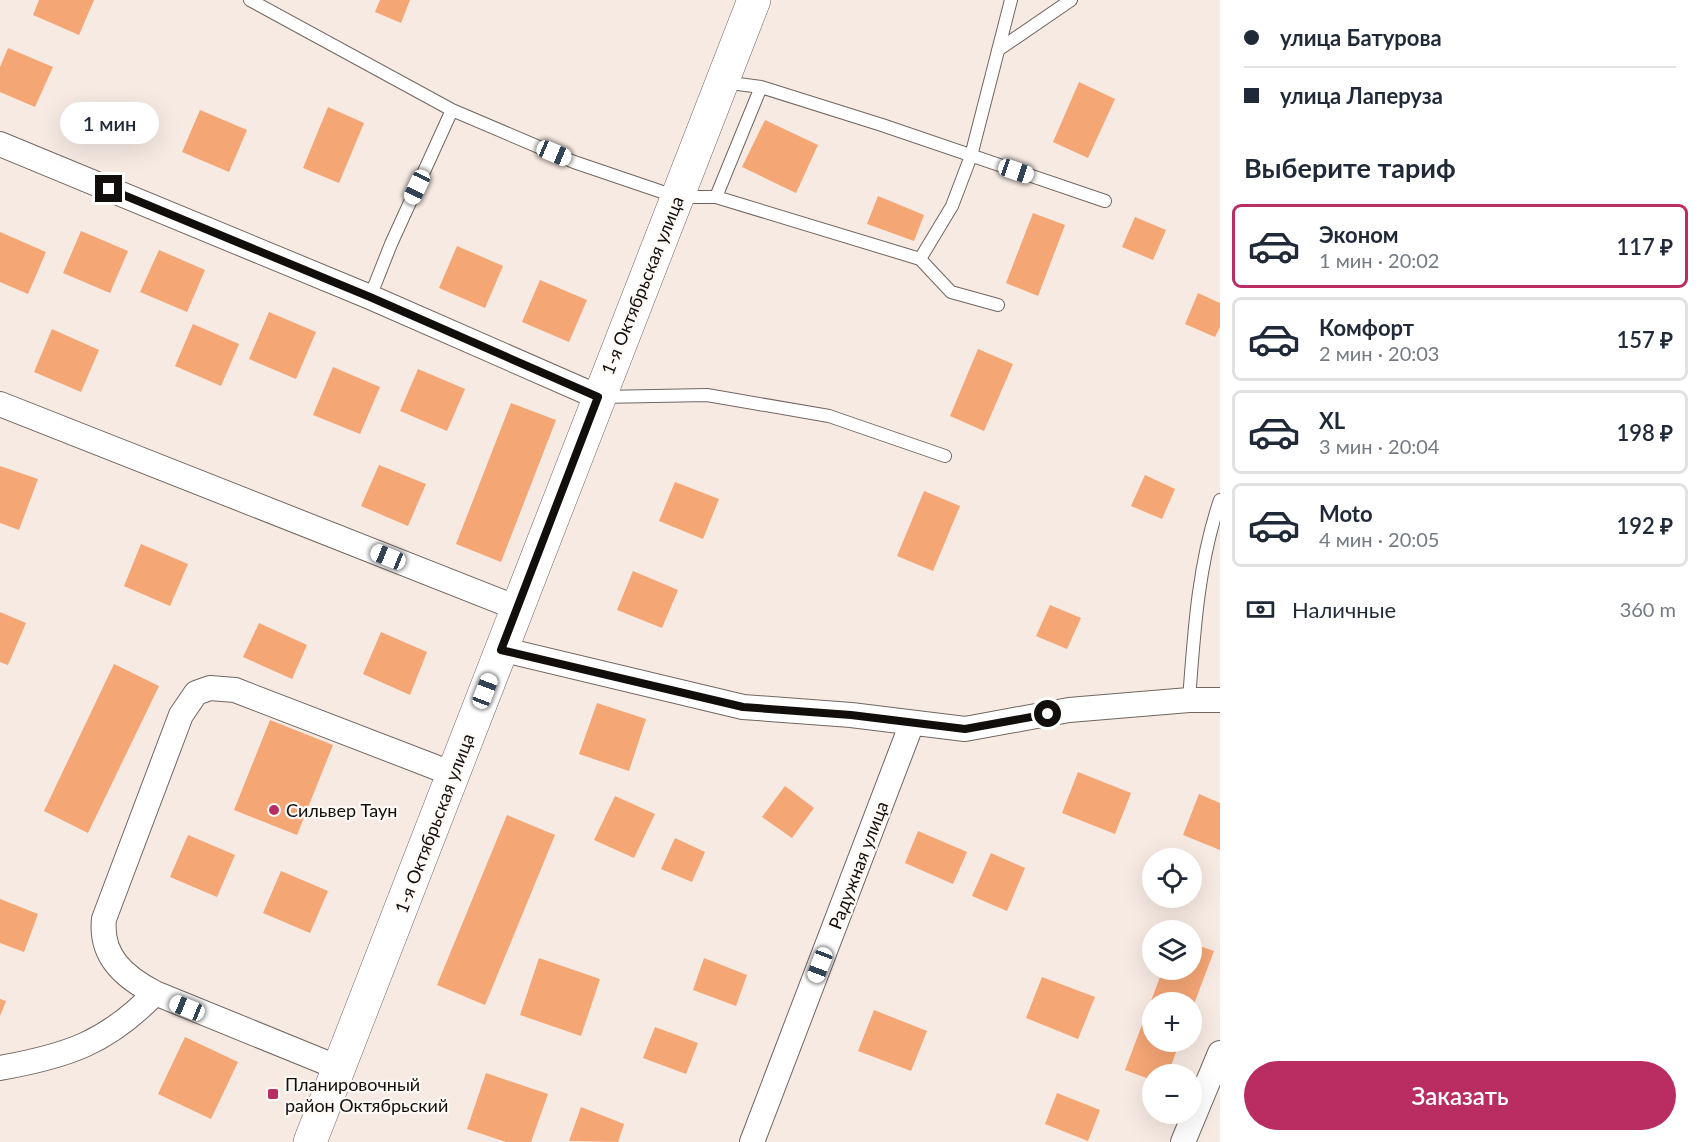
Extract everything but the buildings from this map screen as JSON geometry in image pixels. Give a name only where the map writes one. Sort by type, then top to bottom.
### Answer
[{"type":"street","name":"1-я Октябрьская улица","points":[[310,1142],[754,0]]},
{"type":"street","points":[[0,144],[370,297],[598,397]]},
{"type":"street","points":[[0,404],[517,608]]},
{"type":"street","points":[[501,650],[743,707],[965,729],[1069,710],[1189,699],[1220,700]]},
{"type":"street","points":[[339,1068],[155,993],[134,980],[110,956],[103,939],[104,919],[174,730],[196,693],[210,688],[236,690],[453,774]]},
{"type":"street","name":"Радужная улица","points":[[753,1142],[912,723]]},
{"type":"street","points":[[0,1068],[59,1056],[114,1031],[155,993]]},
{"type":"street","points":[[1184,1142],[1220,1053]]},
{"type":"lane","points":[[250,0],[452,110],[574,162],[677,197],[716,197],[920,259],[951,292],[998,305]]},
{"type":"lane","points":[[920,259],[952,206],[971,156],[1011,0]]},
{"type":"lane","points":[[998,50],[1071,0]]},
{"type":"lane","points":[[722,82],[761,87],[1105,201]]},
{"type":"lane","points":[[716,197],[761,87]]},
{"type":"lane","points":[[370,297],[391,244],[452,110]]},
{"type":"lane","points":[[598,397],[707,395],[807,412],[829,416],[945,456]]},
{"type":"lane","points":[[1189,699],[1195,620],[1213,520],[1220,500]]},
{"type":"place","name":"Сильвер Таун","points":[[274,810]]},
{"type":"place","name":"Планировочный район Октябрьский","points":[[273,1094]]},
{"type":"route","points":[[109,189],[370,297],[598,397],[501,650],[743,707],[851,715],[965,729],[1048,714]]}]
